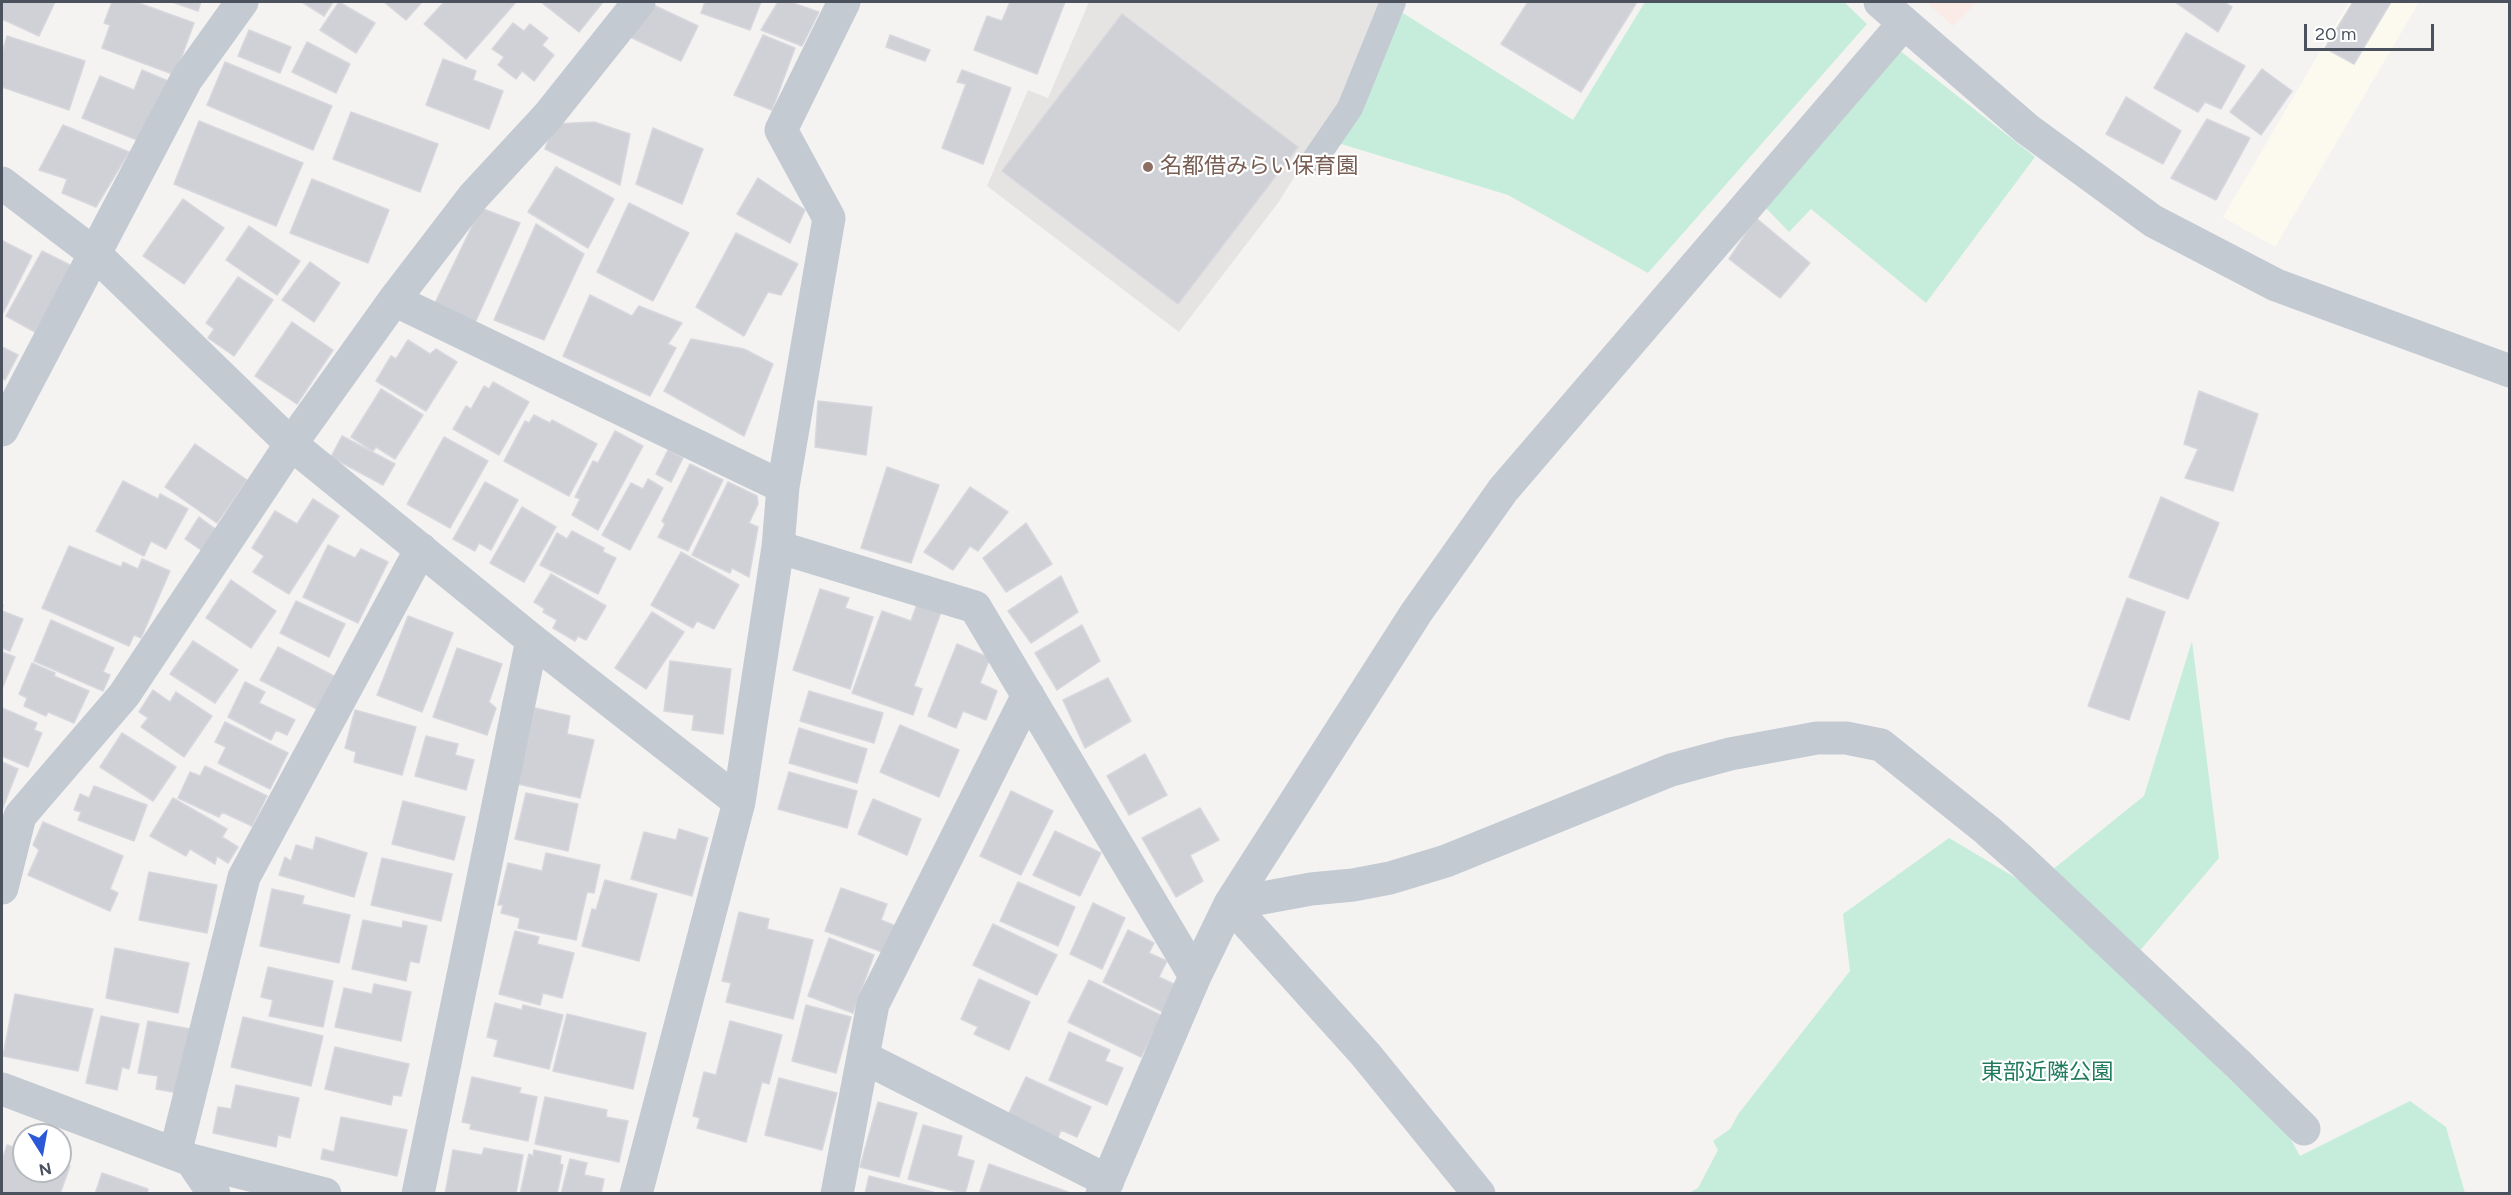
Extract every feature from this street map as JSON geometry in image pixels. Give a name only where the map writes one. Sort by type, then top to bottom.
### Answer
[{"type":"street","points":[[2,430],[186,80],[242,2]]},
{"type":"street","points":[[2,888],[20,816],[124,695],[291,444],[472,196],[548,116],[639,2]]},
{"type":"street","points":[[636,1194],[739,802],[778,547],[783,487],[829,218],[781,130],[844,2]]},
{"type":"street","points":[[1880,2],[2027,129],[2153,221],[2276,285],[2510,371]]},
{"type":"street","points":[[862,1057],[1105,1187],[1195,976],[1230,904],[1416,613],[1503,490],[1904,23]]},
{"type":"street","points":[[2,183],[95,254],[291,444],[532,640],[739,802]]},
{"type":"street","points":[[394,300],[783,487]]},
{"type":"street","points":[[778,547],[975,607],[1195,976]]},
{"type":"street","points":[[183,1157],[244,877],[421,549]]},
{"type":"street","points":[[418,1194],[532,640]]},
{"type":"street","points":[[837,1194],[873,1004],[1028,695]]},
{"type":"street","points":[[1230,904],[1311,889],[1353,885],[1390,878],[1446,861],[1671,770],[1730,754],[1817,738],[1846,738],[1881,745],[2012,852],[2304,1129]]},
{"type":"street","points":[[1230,904],[1366,1055],[1479,1194]]},
{"type":"street","points":[[2,1089],[183,1157],[325,1194]]},
{"type":"street","points":[[183,1157],[214,1194]]},
{"type":"lane","points":[[1313,162],[1350,108],[1393,2]]},
{"type":"shaded area","name":"名都借みらい保育園","points":[[1089,2],[1383,2],[1343,99],[1278,203],[1179,332],[987,186],[1028,90],[1048,98]]},
{"type":"shaded area","points":[[1926,2],[1977,2],[1953,26]]},
{"type":"shaded area","points":[[2349,2],[2419,2],[2275,247],[2223,217]]},
{"type":"green space","points":[[1645,2],[1844,2],[1867,24],[1648,273],[1508,195],[1338,143],[1403,13],[1573,120]]},
{"type":"green space","points":[[1899,50],[2035,157],[1926,303],[1811,209],[1789,232],[1766,208]]},
{"type":"green space","name":"東部近隣公園","points":[[2192,641],[2219,858],[2120,974],[2289,1136],[2300,1156],[2410,1101],[2446,1127],[2465,1193],[1687,1194],[1698,1188],[1718,1150],[1713,1141],[1730,1129],[1739,1113],[1850,971],[1843,914],[1949,838],[2031,887],[2144,796]]},
{"type":"building","points":[[2,2],[55,2],[39,36],[2,19]]},
{"type":"building","points":[[112,2],[136,2],[194,23],[175,75],[102,48],[110,25],[104,23]]},
{"type":"building","points":[[172,2],[201,2],[198,11]]},
{"type":"building","points":[[302,2],[333,2],[324,16]]},
{"type":"building","points":[[339,2],[375,23],[356,53],[320,30]]},
{"type":"building","points":[[384,2],[422,2],[406,20]]},
{"type":"building","points":[[444,2],[516,2],[466,59],[424,24]]},
{"type":"building","points":[[541,2],[603,2],[579,32]]},
{"type":"building","points":[[647,2],[698,26],[681,61],[628,36]]},
{"type":"building","points":[[705,2],[761,2],[750,30],[701,13]]},
{"type":"building","points":[[778,2],[790,2],[819,12],[802,46],[761,30]]},
{"type":"building","points":[[1010,2],[1065,2],[1037,74],[974,50],[987,16],[1002,21]]},
{"type":"building","points":[[1528,2],[1637,2],[1581,92],[1501,44]]},
{"type":"building","points":[[2175,2],[2224,2],[2232,7],[2218,32]]},
{"type":"building","points":[[2353,2],[2391,2],[2354,64],[2325,48]]},
{"type":"building","points":[[1122,14],[1298,147],[1178,304],[1002,171]]},
{"type":"building","points":[[513,23],[524,31],[530,24],[548,38],[542,45],[554,55],[534,81],[522,71],[516,79],[498,65],[504,57],[492,49]]},
{"type":"building","points":[[249,30],[291,47],[280,73],[238,56]]},
{"type":"building","points":[[2186,33],[2245,66],[2221,109],[2205,102],[2198,112],[2154,88]]},
{"type":"building","points":[[763,35],[795,48],[772,110],[734,95]]},
{"type":"building","points":[[890,35],[930,50],[925,61],[886,47]]},
{"type":"building","points":[[7,36],[85,61],[69,110],[2,87],[2,53]]},
{"type":"building","points":[[307,42],[350,64],[336,93],[292,72]]},
{"type":"building","points":[[443,59],[476,71],[473,80],[503,91],[489,129],[426,105]]},
{"type":"building","points":[[225,62],[332,106],[313,150],[207,105]]},
{"type":"building","points":[[2262,69],[2292,91],[2261,135],[2230,112]]},
{"type":"building","points":[[142,70],[168,81],[142,142],[82,118],[100,76],[134,90]]},
{"type":"building","points":[[962,70],[1011,88],[983,164],[942,148],[966,84],[957,82]]},
{"type":"building","points":[[2126,97],[2181,131],[2163,164],[2106,134]]},
{"type":"building","points":[[351,112],[438,144],[420,192],[333,159]]},
{"type":"building","points":[[2207,119],[2250,138],[2216,200],[2171,178]]},
{"type":"building","points":[[199,121],[303,163],[276,226],[174,184]]},
{"type":"building","points":[[594,122],[630,134],[620,185],[545,149],[554,124]]},
{"type":"building","points":[[63,125],[129,152],[96,207],[62,193],[67,179],[39,170]]},
{"type":"building","points":[[653,128],[703,149],[682,204],[636,184]]},
{"type":"building","points":[[556,167],[614,199],[588,248],[528,212]]},
{"type":"building","points":[[758,178],[805,210],[790,243],[737,214]]},
{"type":"building","points":[[312,179],[389,210],[368,263],[290,233]]},
{"type":"building","points":[[183,199],[224,228],[184,284],[143,256]]},
{"type":"building","points":[[629,203],[689,233],[653,301],[597,272]]},
{"type":"building","points":[[481,208],[520,223],[474,325],[433,307]]},
{"type":"building","points":[[1756,218],[1810,263],[1780,298],[1729,259]]},
{"type":"building","points":[[536,224],[584,254],[544,340],[494,320]]},
{"type":"building","points":[[249,226],[300,261],[277,295],[226,260]]},
{"type":"building","points":[[736,233],[798,264],[781,295],[768,292],[744,336],[696,307]]},
{"type":"building","points":[[3,241],[32,256],[2,315],[2,245]]},
{"type":"building","points":[[42,251],[72,266],[35,332],[6,316]]},
{"type":"building","points":[[310,262],[340,283],[314,322],[282,300]]},
{"type":"building","points":[[238,277],[273,300],[234,356],[208,338],[214,329],[206,323]]},
{"type":"building","points":[[590,295],[632,316],[639,306],[682,323],[668,344],[676,348],[650,396],[563,356]]},
{"type":"building","points":[[292,322],[333,350],[297,404],[255,376]]},
{"type":"building","points":[[691,339],[744,349],[773,364],[744,436],[664,391]]},
{"type":"building","points":[[408,340],[430,354],[436,349],[457,362],[426,411],[376,381],[391,356],[396,359]]},
{"type":"building","points":[[2,347],[18,355],[5,380],[2,378]]},
{"type":"building","points":[[493,382],[529,402],[499,455],[453,429],[466,406],[471,409],[484,386],[489,389]]},
{"type":"building","points":[[381,389],[423,415],[395,459],[376,447],[373,451],[351,437]]},
{"type":"building","points":[[2199,391],[2258,414],[2233,491],[2185,478],[2198,449],[2184,444]]},
{"type":"building","points":[[818,401],[872,407],[866,455],[815,447]]},
{"type":"building","points":[[534,415],[550,423],[552,420],[597,444],[569,496],[504,461],[525,421],[529,423]]},
{"type":"building","points":[[615,431],[643,446],[598,530],[572,515],[580,499],[575,497],[593,461],[598,463]]},
{"type":"building","points":[[342,436],[395,464],[383,485],[331,457]]},
{"type":"building","points":[[444,437],[488,461],[450,528],[407,504]]},
{"type":"building","points":[[195,444],[247,480],[217,523],[165,487]]},
{"type":"building","points":[[668,450],[683,458],[671,482],[656,474]]},
{"type":"building","points":[[690,464],[723,480],[688,551],[658,537],[665,524],[662,521]]},
{"type":"building","points":[[887,467],[939,485],[911,563],[861,548]]},
{"type":"building","points":[[648,479],[663,488],[630,550],[602,535],[631,483],[643,489]]},
{"type":"building","points":[[123,481],[158,499],[160,494],[188,509],[166,549],[151,541],[144,556],[96,531]]},
{"type":"building","points":[[485,482],[518,500],[491,550],[479,543],[475,551],[453,539]]},
{"type":"building","points":[[728,482],[757,496],[758,504],[749,523],[758,527],[749,577],[732,568],[730,573],[692,555]]},
{"type":"building","points":[[970,487],[1008,512],[978,551],[970,546],[953,570],[924,552]]},
{"type":"building","points":[[2161,497],[2219,523],[2188,599],[2129,577]]},
{"type":"building","points":[[313,499],[339,516],[289,594],[253,572],[264,556],[252,548],[275,511],[297,524]]},
{"type":"building","points":[[522,507],[556,527],[524,582],[490,563]]},
{"type":"building","points":[[199,517],[218,531],[204,552],[185,539]]},
{"type":"building","points":[[1026,523],[1052,564],[1006,592],[983,558]]},
{"type":"building","points":[[572,531],[604,548],[603,552],[616,558],[598,594],[540,565],[557,533],[567,539]]},
{"type":"building","points":[[328,545],[355,558],[361,549],[388,562],[358,623],[303,597]]},
{"type":"building","points":[[69,546],[121,567],[123,562],[138,569],[142,559],[170,571],[141,638],[134,635],[129,646],[42,608]]},
{"type":"building","points":[[681,552],[739,585],[714,629],[697,621],[693,628],[651,605]]},
{"type":"building","points":[[551,574],[606,606],[586,640],[578,636],[575,641],[553,628],[557,620],[543,612],[545,609],[534,602]]},
{"type":"building","points":[[1061,576],[1078,612],[1031,643],[1008,611]]},
{"type":"building","points":[[231,580],[276,611],[251,648],[206,618]]},
{"type":"building","points":[[820,589],[849,598],[845,608],[873,617],[850,689],[793,670]]},
{"type":"building","points":[[2127,598],[2165,612],[2129,720],[2088,706]]},
{"type":"building","points":[[296,601],[345,624],[329,657],[280,633]]},
{"type":"building","points":[[917,604],[941,612],[914,686],[922,689],[913,715],[852,693],[882,611],[911,621]]},
{"type":"building","points":[[2,611],[23,619],[10,651],[2,648]]},
{"type":"building","points":[[652,612],[684,632],[646,689],[615,668]]},
{"type":"building","points":[[408,616],[453,633],[422,712],[377,695]]},
{"type":"building","points":[[51,620],[114,648],[103,672],[110,675],[103,691],[34,661]]},
{"type":"building","points":[[1082,625],[1100,661],[1057,690],[1035,653]]},
{"type":"building","points":[[193,641],[238,670],[215,703],[170,674]]},
{"type":"building","points":[[957,644],[990,658],[980,683],[997,691],[986,720],[963,711],[956,728],[928,716]]},
{"type":"building","points":[[278,647],[334,676],[317,709],[260,680]]},
{"type":"building","points":[[457,648],[502,664],[489,702],[496,708],[487,735],[433,717]]},
{"type":"building","points":[[2,652],[15,657],[2,689]]},
{"type":"building","points":[[670,661],[731,669],[723,734],[692,730],[694,715],[664,711]]},
{"type":"building","points":[[32,663],[55,673],[54,676],[89,691],[74,723],[48,712],[46,716],[24,706],[27,698],[19,694]]},
{"type":"building","points":[[1108,678],[1131,721],[1085,748],[1063,700]]},
{"type":"building","points":[[245,682],[265,692],[259,703],[295,720],[287,735],[276,730],[271,740],[228,717]]},
{"type":"building","points":[[153,690],[170,702],[176,692],[212,716],[184,757],[141,727],[148,718],[139,712]]},
{"type":"building","points":[[809,691],[883,713],[874,743],[800,721]]},
{"type":"building","points":[[2,708],[37,723],[34,730],[42,733],[28,767],[2,756]]},
{"type":"building","points":[[535,708],[570,716],[567,734],[594,740],[580,798],[518,784]]},
{"type":"building","points":[[355,710],[416,727],[402,775],[354,762],[356,752],[345,748]]},
{"type":"building","points":[[225,722],[288,753],[270,789],[218,763],[226,747],[215,742]]},
{"type":"building","points":[[900,725],[959,750],[939,797],[880,772]]},
{"type":"building","points":[[799,728],[867,749],[857,783],[789,763]]},
{"type":"building","points":[[122,733],[176,767],[153,801],[100,767]]},
{"type":"building","points":[[426,736],[458,744],[455,755],[474,760],[466,790],[415,776]]},
{"type":"building","points":[[1145,754],[1167,795],[1129,815],[1107,776]]},
{"type":"building","points":[[2,762],[18,769],[2,810]]},
{"type":"building","points":[[205,766],[267,796],[252,826],[222,812],[219,817],[178,798],[190,772],[200,776]]},
{"type":"building","points":[[789,772],[857,791],[847,828],[778,809]]},
{"type":"building","points":[[94,786],[147,805],[134,841],[78,820],[81,812],[74,810],[80,794],[89,798]]},
{"type":"building","points":[[1011,791],[1053,811],[1021,875],[980,856]]},
{"type":"building","points":[[526,793],[578,804],[568,851],[515,839]]},
{"type":"building","points":[[173,798],[227,829],[222,837],[238,847],[228,863],[217,856],[215,864],[190,849],[186,856],[150,836]]},
{"type":"building","points":[[873,799],[921,819],[907,855],[858,834]]},
{"type":"building","points":[[403,801],[465,817],[454,860],[392,844]]},
{"type":"building","points":[[1200,808],[1219,840],[1190,855],[1203,881],[1176,897],[1142,838]]},
{"type":"building","points":[[43,822],[123,856],[110,889],[118,893],[110,911],[28,875],[39,850],[33,845]]},
{"type":"building","points":[[679,829],[708,838],[692,896],[631,879],[644,832],[676,840]]},
{"type":"building","points":[[1055,831],[1101,853],[1080,896],[1033,875]]},
{"type":"building","points":[[316,837],[367,853],[354,897],[279,875],[285,857],[291,861],[296,845],[313,850]]},
{"type":"building","points":[[546,853],[600,865],[594,893],[587,892],[576,940],[518,928],[520,918],[501,913],[503,905],[498,905],[508,863],[542,871]]},
{"type":"building","points":[[382,858],[452,874],[441,921],[371,905]]},
{"type":"building","points":[[149,872],[217,885],[207,933],[139,920]]},
{"type":"building","points":[[605,880],[657,894],[639,961],[582,946],[592,909],[596,910]]},
{"type":"building","points":[[1018,882],[1075,907],[1058,946],[1000,921]]},
{"type":"building","points":[[841,888],[887,904],[881,920],[896,926],[885,953],[825,931]]},
{"type":"building","points":[[272,889],[304,896],[302,904],[350,915],[339,963],[260,946]]},
{"type":"building","points":[[1093,903],[1125,918],[1102,969],[1070,954]]},
{"type":"building","points":[[739,912],[769,919],[767,929],[813,940],[793,1019],[726,1002],[731,983],[722,981]]},
{"type":"building","points":[[363,920],[402,928],[403,921],[427,926],[419,963],[410,961],[406,981],[352,969]]},
{"type":"building","points":[[993,924],[1057,955],[1037,995],[973,965]]},
{"type":"building","points":[[1128,930],[1154,943],[1149,953],[1167,961],[1159,977],[1178,986],[1165,1013],[1103,982]]},
{"type":"building","points":[[515,931],[539,937],[537,944],[574,953],[562,998],[543,993],[540,1005],[499,994]]},
{"type":"building","points":[[829,938],[874,955],[853,1013],[808,996]]},
{"type":"building","points":[[115,948],[189,963],[178,1013],[106,998]]},
{"type":"building","points":[[268,967],[333,981],[323,1027],[269,1016],[273,1000],[261,997]]},
{"type":"building","points":[[979,979],[1030,1002],[1009,1050],[974,1034],[978,1027],[961,1019]]},
{"type":"building","points":[[1089,980],[1162,1016],[1141,1057],[1068,1022]]},
{"type":"building","points":[[374,984],[411,992],[401,1041],[335,1027],[344,988],[372,994]]},
{"type":"building","points":[[15,994],[93,1009],[78,1071],[3,1056]]},
{"type":"building","points":[[495,1003],[522,1010],[523,1005],[563,1015],[549,1069],[494,1056],[498,1040],[487,1037]]},
{"type":"building","points":[[806,1005],[851,1017],[836,1073],[792,1061]]},
{"type":"building","points":[[567,1014],[646,1033],[633,1089],[553,1071]]},
{"type":"building","points":[[101,1016],[139,1024],[129,1069],[122,1067],[117,1090],[86,1083]]},
{"type":"building","points":[[243,1017],[323,1036],[311,1086],[231,1067]]},
{"type":"building","points":[[148,1021],[190,1029],[178,1093],[156,1089],[158,1076],[138,1073]]},
{"type":"building","points":[[730,1021],[782,1035],[769,1084],[762,1082],[746,1142],[697,1128],[700,1118],[693,1116],[704,1072],[716,1075]]},
{"type":"building","points":[[1069,1032],[1110,1050],[1105,1061],[1123,1068],[1107,1105],[1049,1080]]},
{"type":"building","points":[[335,1047],[409,1064],[401,1096],[393,1095],[391,1105],[325,1089]]},
{"type":"building","points":[[472,1077],[521,1088],[519,1093],[537,1097],[528,1141],[470,1129],[471,1124],[462,1122]]},
{"type":"building","points":[[1026,1077],[1091,1107],[1077,1137],[1061,1130],[1057,1140],[1007,1117]]},
{"type":"building","points":[[779,1078],[837,1093],[822,1150],[765,1135]]},
{"type":"building","points":[[236,1085],[299,1098],[290,1138],[278,1135],[276,1147],[213,1133],[218,1107],[231,1109]]},
{"type":"building","points":[[545,1097],[607,1110],[606,1117],[628,1121],[619,1162],[535,1144]]},
{"type":"building","points":[[878,1102],[917,1113],[899,1177],[860,1167]]},
{"type":"building","points":[[341,1117],[407,1130],[397,1176],[321,1159],[323,1149],[334,1152]]},
{"type":"building","points":[[923,1125],[962,1136],[957,1156],[974,1161],[965,1194],[908,1179]]},
{"type":"building","points":[[7,1145],[12,1146],[12,1183],[64,1183],[60,1194],[2,1194],[2,1161]]},
{"type":"building","points":[[484,1148],[523,1155],[516,1194],[445,1194],[453,1150],[482,1155]]},
{"type":"building","points":[[534,1150],[561,1156],[560,1164],[563,1165],[557,1194],[520,1194],[529,1154],[533,1156]]},
{"type":"building","points":[[570,1159],[587,1163],[584,1175],[604,1179],[601,1194],[561,1194]]},
{"type":"building","points":[[989,1164],[1068,1192],[1067,1194],[979,1194]]},
{"type":"building","points":[[102,1173],[148,1189],[147,1194],[95,1194]]},
{"type":"building","points":[[869,1176],[933,1192],[932,1194],[865,1194]]},
{"type":"place","name":"名都借みらい保育園","points":[[1148,167]]}]
